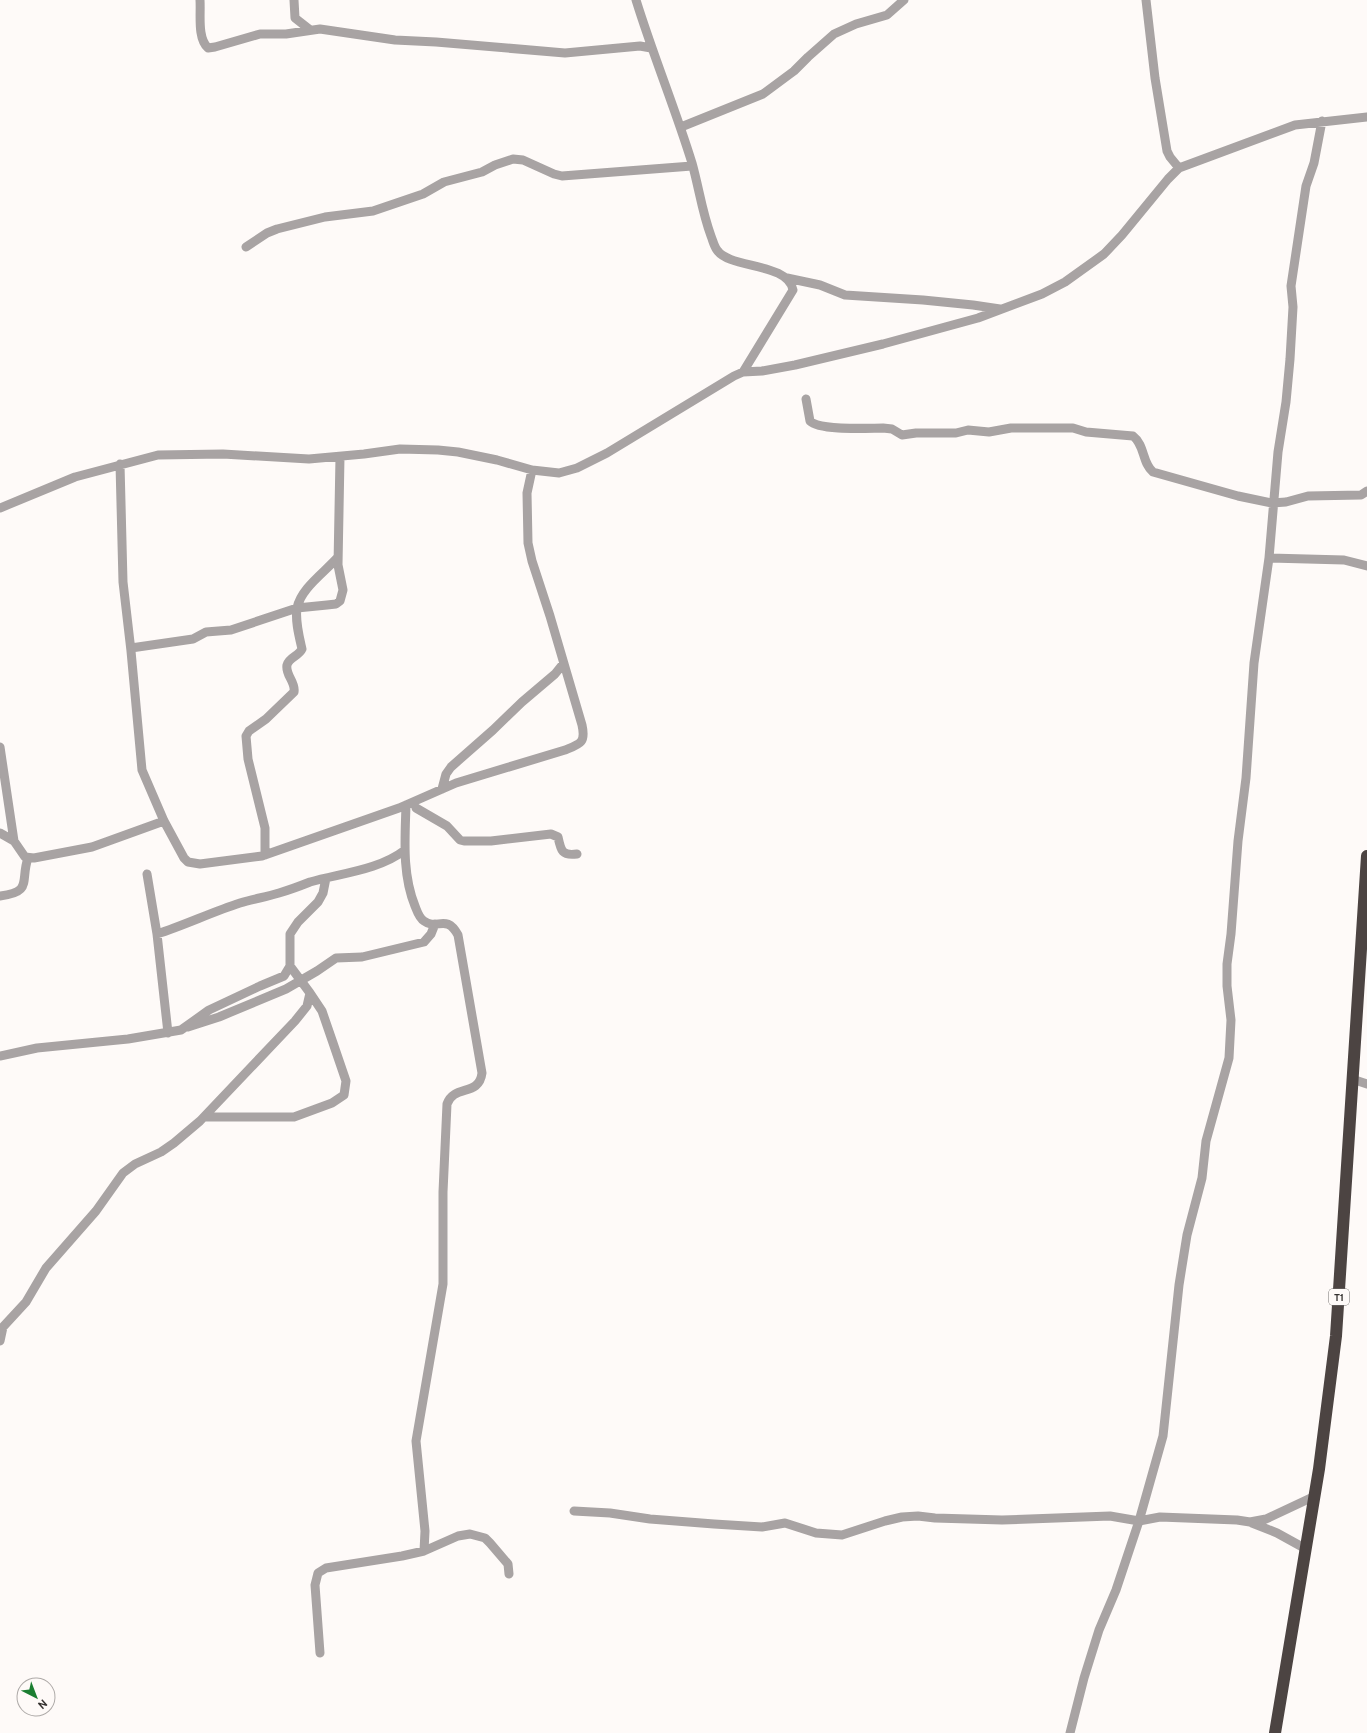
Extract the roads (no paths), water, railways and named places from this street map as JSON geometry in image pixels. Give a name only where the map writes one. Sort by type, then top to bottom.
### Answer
[{"type":"highway","name":"T1","points":[[1275,1733],[1315,1496],[1330,1385],[1340,1292],[1352,1078],[1367,856]]},
{"type":"street","points":[[200,0],[201,33],[203,43],[208,48],[260,34],[286,34],[309,29],[320,29],[395,40],[565,53],[640,46],[651,48]]},
{"type":"street","points":[[294,0],[295,18],[309,29]]},
{"type":"street","points":[[636,0],[651,48],[681,127],[704,217],[716,250],[722,256],[768,270],[786,278],[820,285],[845,295],[931,300],[1001,310]]},
{"type":"street","points":[[681,127],[763,94],[794,71],[834,34],[856,24],[887,15],[904,0]]},
{"type":"street","points":[[1146,0],[1155,78],[1167,151],[1170,158],[1179,168]]},
{"type":"street","points":[[0,508],[75,477],[158,455],[223,454],[310,459],[340,457],[400,449],[438,450],[497,460],[532,470],[559,473],[577,468],[607,453],[743,372],[774,370],[823,359],[978,318],[1042,294],[1066,282],[1104,254],[1179,168],[1278,130],[1295,125],[1367,117]]},
{"type":"street","points":[[1070,1733],[1084,1678],[1097,1637],[1116,1590],[1139,1521],[1163,1436],[1179,1285],[1186,1235],[1202,1178],[1206,1141],[1229,1058],[1231,1020],[1227,986],[1227,964],[1231,934],[1238,841],[1246,778],[1254,663],[1269,558],[1272,503],[1286,402],[1292,339],[1293,307],[1291,286],[1306,186],[1314,163],[1322,122]]},
{"type":"street","points":[[246,246],[262,235],[277,229],[325,217],[373,211],[423,194],[444,182],[475,174],[495,165],[513,160],[523,160],[562,176],[692,166]]},
{"type":"street","points":[[743,372],[793,290],[792,284],[786,278]]},
{"type":"street","points":[[806,399],[810,421],[814,424],[826,427],[884,428],[896,431],[902,435],[968,430],[989,432],[1011,428],[1073,428],[1086,432],[1133,436],[1142,447],[1148,468],[1153,472],[1238,496],[1272,503],[1286,502],[1308,496],[1361,495],[1367,491]]},
{"type":"street","points":[[131,648],[193,639],[206,632],[231,630],[297,608],[336,604],[340,601],[343,590],[338,565],[340,457]]},
{"type":"street","points":[[120,464],[123,582],[131,648],[142,770],[164,821],[184,858],[188,862],[200,864],[265,855],[406,805],[456,783],[565,750],[577,746],[582,742],[584,735],[582,725],[532,561],[528,543],[527,493],[532,470]]},
{"type":"street","points":[[265,855],[263,820],[248,759],[246,736],[249,731],[266,719],[294,692],[294,685],[287,672],[287,666],[288,661],[301,652],[302,649],[297,620],[297,608],[306,590],[338,557]]},
{"type":"street","points":[[1269,558],[1344,560],[1367,566]]},
{"type":"street","points":[[442,789],[446,774],[451,767],[555,674],[563,664]]},
{"type":"street","points":[[0,748],[14,841],[20,852],[28,858],[63,853],[92,846],[164,821]]},
{"type":"street","points":[[405,830],[422,798]]},
{"type":"street","points":[[406,805],[405,850],[407,881],[411,897],[419,916],[423,921],[429,924],[450,924],[458,935],[482,1073],[481,1079],[475,1087],[451,1096],[447,1104],[443,1192],[443,1284],[416,1441],[425,1532],[424,1551]]},
{"type":"street","points":[[416,808],[447,826],[460,840],[491,841],[551,834],[558,837],[564,854],[577,854]]},
{"type":"street","points":[[0,833],[14,841]]},
{"type":"street","points":[[157,934],[241,903],[279,894],[326,878],[357,871],[389,860],[405,850]]},
{"type":"street","points":[[0,896],[11,894],[21,889],[25,881],[25,868],[28,858]]},
{"type":"street","points":[[147,874],[157,934],[168,1033]]},
{"type":"street","points":[[185,1028],[209,1010],[284,976],[290,966],[290,934],[298,922],[318,902],[323,893],[326,878]]},
{"type":"street","points":[[0,1056],[37,1048],[128,1039],[168,1033],[185,1028],[220,1017],[267,997],[318,971],[336,958],[362,957],[424,942],[432,934],[435,924]]},
{"type":"street","points":[[204,1117],[294,1117],[332,1103],[344,1095],[346,1082],[322,1011],[290,966]]},
{"type":"street","points":[[0,1340],[3,1327],[26,1302],[46,1268],[96,1211],[123,1174],[135,1164],[161,1152],[174,1143],[204,1117],[295,1021],[307,1006],[310,993]]},
{"type":"street","points":[[1352,1078],[1367,1084]]},
{"type":"street","points":[[574,1511],[610,1513],[650,1519],[762,1527],[785,1523],[816,1533],[842,1535],[885,1521],[902,1517],[918,1516],[1002,1520],[1110,1516],[1139,1521],[1160,1518],[1250,1522],[1266,1519],[1315,1496]]},
{"type":"street","points":[[1250,1522],[1277,1533],[1306,1549]]},
{"type":"street","points":[[320,1653],[315,1585],[318,1573],[326,1568],[424,1551],[458,1536],[470,1534],[485,1538],[508,1564],[509,1574]]}]
